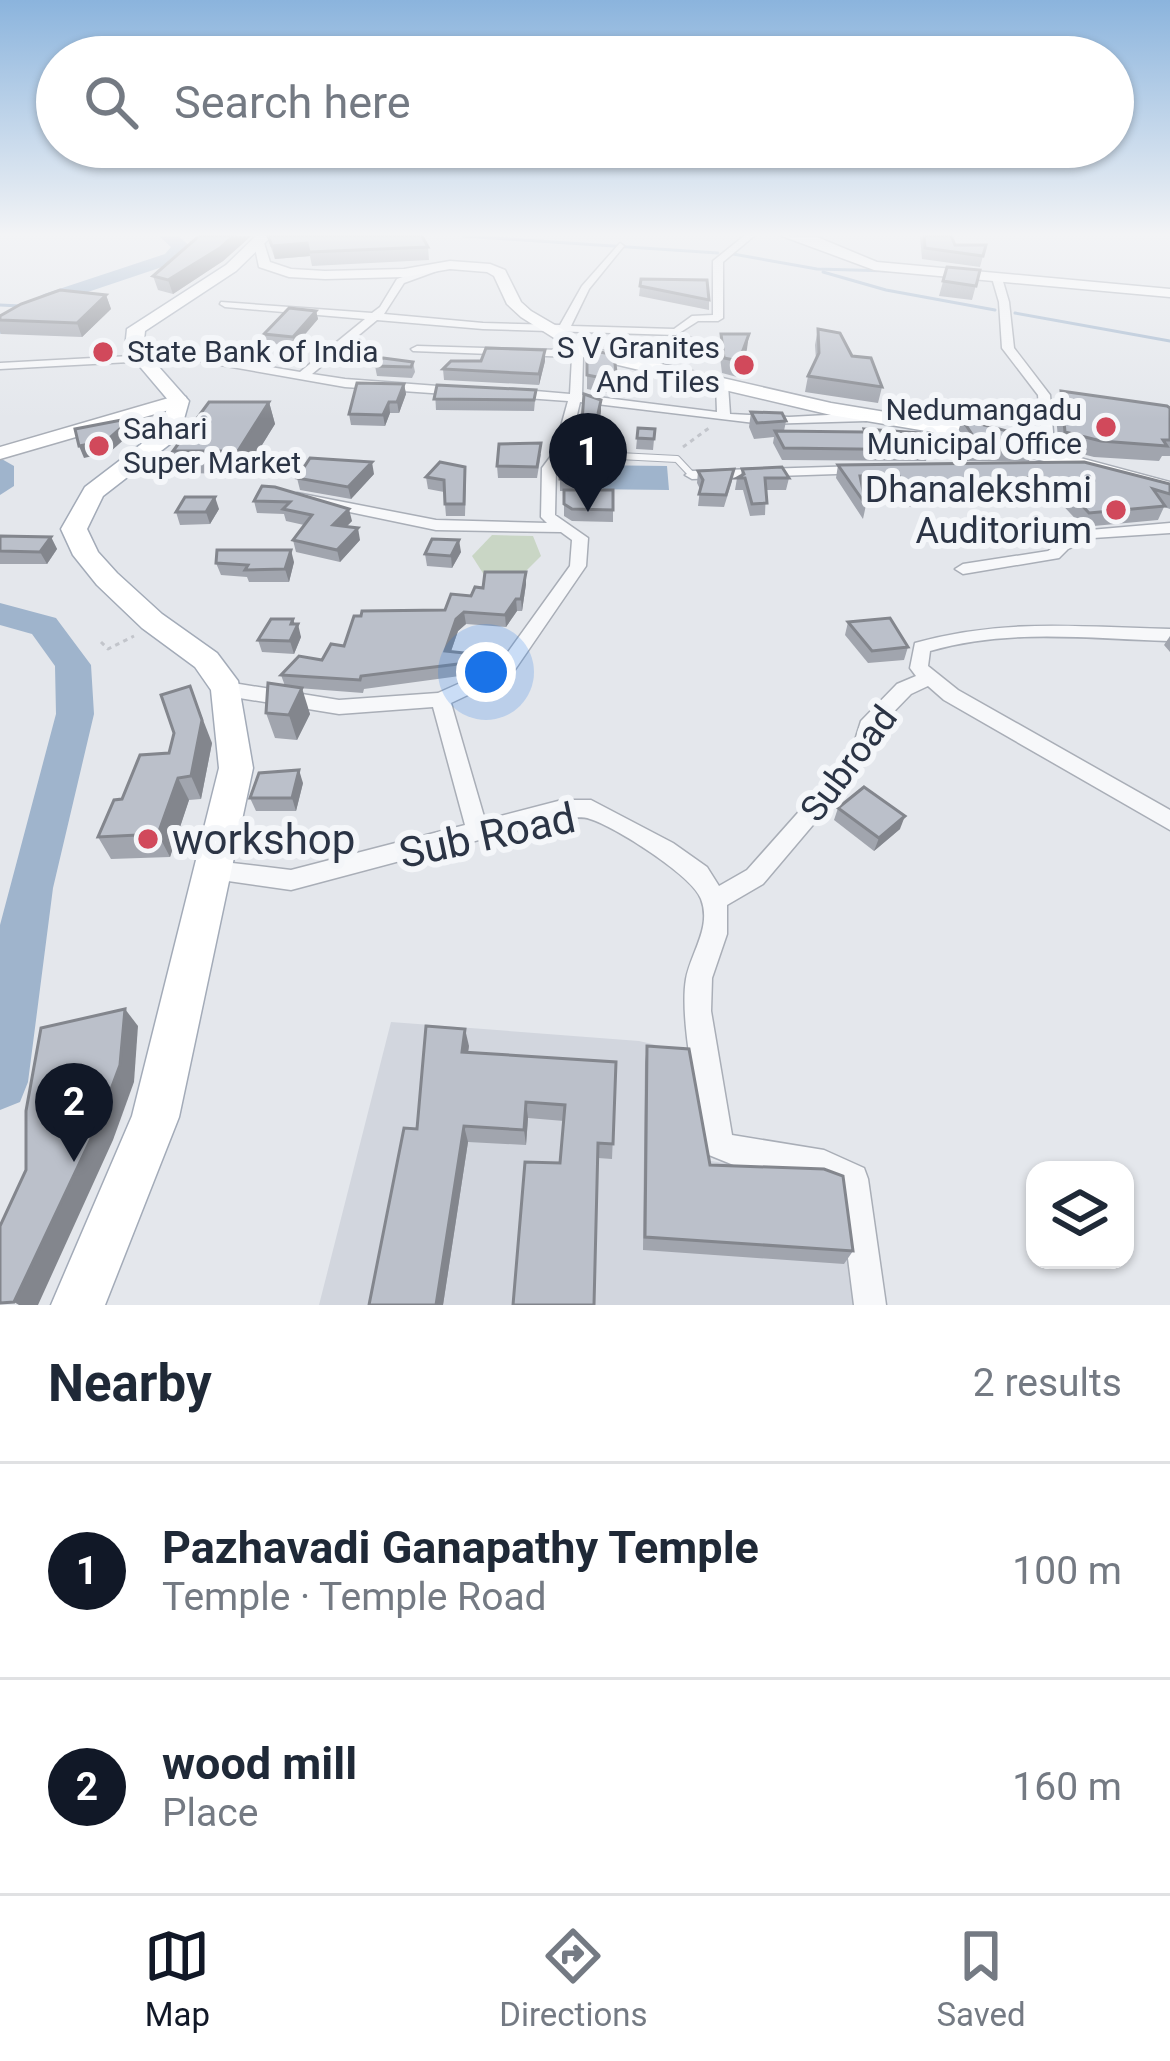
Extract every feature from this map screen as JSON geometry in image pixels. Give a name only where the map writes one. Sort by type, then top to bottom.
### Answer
[{"type":"main road","points":[[78,1305],[155,1117],[236,768],[227,689],[206,660],[157,624],[86,555],[74,529],[93,492],[171,432],[179,400],[168,380],[150,371],[141,359],[134,339],[146,319],[185,297]]},
{"type":"main road","points":[[512,297],[584,354],[1050,454],[1170,489]]},
{"type":"main road","points":[[0,453],[179,400]]},
{"type":"street","points":[[302,376],[393,297]]},
{"type":"street","points":[[557,330],[579,297]]},
{"type":"street","points":[[225,304],[557,330],[676,332],[696,318],[718,318],[718,297]]},
{"type":"street","points":[[1003,297],[1007,348],[1045,395],[1050,454]]},
{"type":"street","points":[[227,689],[339,706],[442,700],[506,670],[578,566],[580,538],[548,518],[549,468],[562,453],[584,354],[417,349]]},
{"type":"street","points":[[4,366],[186,356],[302,376],[472,391]]},
{"type":"street","points":[[717,384],[721,416]]},
{"type":"street","points":[[491,392],[576,395],[768,421],[877,416]]},
{"type":"street","points":[[1029,469],[1072,470],[1081,462]]},
{"type":"street","points":[[692,475],[879,471]]},
{"type":"street","points":[[289,496],[436,525],[566,528]]},
{"type":"street","points":[[963,569],[1053,555],[1062,543],[1114,531],[1170,528]]},
{"type":"street","points":[[1170,635],[1061,627],[957,634],[921,647],[917,673],[1170,821]]},
{"type":"street","name":"Subroad","points":[[716,900],[755,877],[801,827],[860,756],[868,727],[917,673]]},
{"type":"street","points":[[442,700],[478,832]]},
{"type":"street","name":"Sub Road","points":[[214,871],[291,880],[562,808],[591,809],[699,874],[716,900]]},
{"type":"street","points":[[716,900],[715,934],[699,978],[698,1011],[719,1145],[743,1157],[834,1164],[853,1179],[870,1305]]},
{"type":"lane","points":[[562,453],[677,459],[692,475]]},
{"type":"path","points":[[676,332],[712,346],[717,384]]},
{"type":"path","points":[[677,459],[678,450],[715,426],[721,416]]},
{"type":"path","points":[[101,642],[108,650],[157,624]]},
{"type":"shaded area","points":[[391,1022],[639,1041],[699,1055],[705,1065],[711,1161],[849,1181],[859,1305],[319,1305]]},
{"type":"green space","points":[[492,535],[533,536],[541,556],[521,576],[486,578],[472,556]]},
{"type":"water","points":[[586,465],[667,466],[669,490],[584,489]]},
{"type":"building","points":[[41,297],[104,297],[77,323],[0,320]]},
{"type":"building","points":[[289,308],[316,311],[293,337],[264,334]]},
{"type":"building","points":[[818,329],[840,333],[852,356],[871,358],[882,387],[808,376],[819,353]]},
{"type":"building","points":[[721,334],[749,334],[739,361],[724,358]]},
{"type":"building","points":[[486,348],[545,350],[539,374],[443,369],[451,361],[481,361]]},
{"type":"building","points":[[587,349],[614,355],[617,381],[587,375]]},
{"type":"building","points":[[383,358],[413,362],[411,367],[375,366]]},
{"type":"building","points":[[357,383],[404,384],[397,402],[389,402],[383,415],[349,414]]},
{"type":"building","points":[[437,385],[536,390],[534,400],[434,399]]},
{"type":"building","points":[[1061,391],[1167,406],[1170,440],[1163,440],[1167,446],[1101,441],[1065,432]]},
{"type":"building","points":[[584,394],[601,400],[593,436],[581,435]]},
{"type":"building","points":[[209,402],[269,402],[238,451],[173,451]]},
{"type":"building","points":[[751,412],[782,413],[786,421],[757,423]]},
{"type":"building","points":[[132,418],[106,441],[79,446],[75,429]]},
{"type":"building","points":[[962,419],[1037,439],[975,439]]},
{"type":"building","points":[[638,428],[655,429],[654,439],[637,438]]},
{"type":"building","points":[[775,431],[865,432],[920,433],[929,450],[784,448]]},
{"type":"building","points":[[541,443],[537,467],[497,466],[499,444]]},
{"type":"building","points":[[576,456],[574,479],[560,479],[560,458]]},
{"type":"building","points":[[310,458],[372,462],[348,487],[297,478]]},
{"type":"building","points":[[440,462],[465,467],[464,504],[445,504],[444,480],[426,477]]},
{"type":"building","points":[[1084,462],[1170,484],[1170,494],[1153,489],[1165,506],[1089,513],[1062,484],[1039,484],[1034,477],[926,487],[931,493],[907,494],[899,476],[860,476],[866,505],[838,465]]},
{"type":"building","points":[[782,467],[789,478],[765,478],[767,503],[752,504],[745,478],[737,478],[744,474],[742,469]]},
{"type":"building","points":[[734,469],[726,495],[699,494],[703,480],[698,471]]},
{"type":"building","points":[[262,486],[349,509],[333,525],[358,528],[337,550],[293,540],[312,515],[283,509],[290,502],[254,501]]},
{"type":"building","points":[[564,490],[613,490],[613,510],[572,509],[564,504]]},
{"type":"building","points":[[185,497],[215,497],[206,512],[176,512]]},
{"type":"building","points":[[0,536],[51,537],[40,552],[0,551]]},
{"type":"building","points":[[432,539],[459,540],[451,556],[425,554]]},
{"type":"building","points":[[217,550],[291,550],[285,569],[245,570],[248,565],[216,563]]},
{"type":"building","points":[[485,572],[526,572],[521,599],[505,615],[464,612],[456,619],[445,651],[483,655],[466,663],[361,676],[360,680],[281,675],[299,656],[322,660],[331,644],[344,646],[354,616],[361,616],[362,611],[445,610],[451,594],[471,596],[475,587],[483,588]]},
{"type":"building","points":[[890,618],[908,647],[872,651],[848,622]]},
{"type":"building","points":[[271,619],[293,619],[291,624],[298,624],[290,641],[258,640]]},
{"type":"building","points":[[268,683],[302,688],[289,715],[266,713]]},
{"type":"building","points":[[190,686],[202,720],[191,776],[178,778],[158,834],[98,837],[114,800],[122,799],[140,755],[169,753],[174,733],[161,695]]},
{"type":"building","points":[[299,770],[292,798],[250,798],[259,773]]},
{"type":"building","points":[[864,787],[905,816],[879,838],[838,808]]},
{"type":"building","points":[[125,1009],[120,1065],[98,1124],[14,1302],[0,1303],[0,1226],[26,1170],[26,1111],[41,1028]]},
{"type":"building","points":[[426,1026],[465,1029],[462,1052],[616,1062],[613,1144],[598,1143],[594,1305],[513,1305],[525,1162],[560,1163],[565,1105],[526,1102],[524,1130],[464,1126],[436,1305],[369,1305],[404,1128],[417,1129]]},
{"type":"building","points":[[647,1046],[689,1049],[710,1165],[824,1169],[843,1176],[853,1251],[645,1237]]},
{"type":"waterway","points":[[0,328],[54,297]]},
{"type":"waterway","points":[[924,297],[995,310]]},
{"type":"waterway","points":[[0,305],[20,306]]},
{"type":"waterway","points":[[1015,313],[1170,341]]},
{"type":"waterway","points":[[0,466],[0,486]]},
{"type":"waterway","points":[[0,614],[44,626],[73,665],[75,714],[30,888],[0,1082]]},
{"type":"place","name":"State Bank of India","points":[[103,352]]},
{"type":"place","name":"S V Granites And Tiles","points":[[744,365]]},
{"type":"place","name":"Nedumangadu Municipal Office","points":[[1106,427]]},
{"type":"place","name":"Sahari Super Market","points":[[99,446]]},
{"type":"place","name":"Dhanalekshmi Auditorium","points":[[1116,510]]},
{"type":"place","name":"Pazhavadi Ganapathy Temple","points":[[588,512]]},
{"type":"place","name":"workshop","points":[[148,839]]},
{"type":"place","name":"wood mill","points":[[74,1162]]}]
